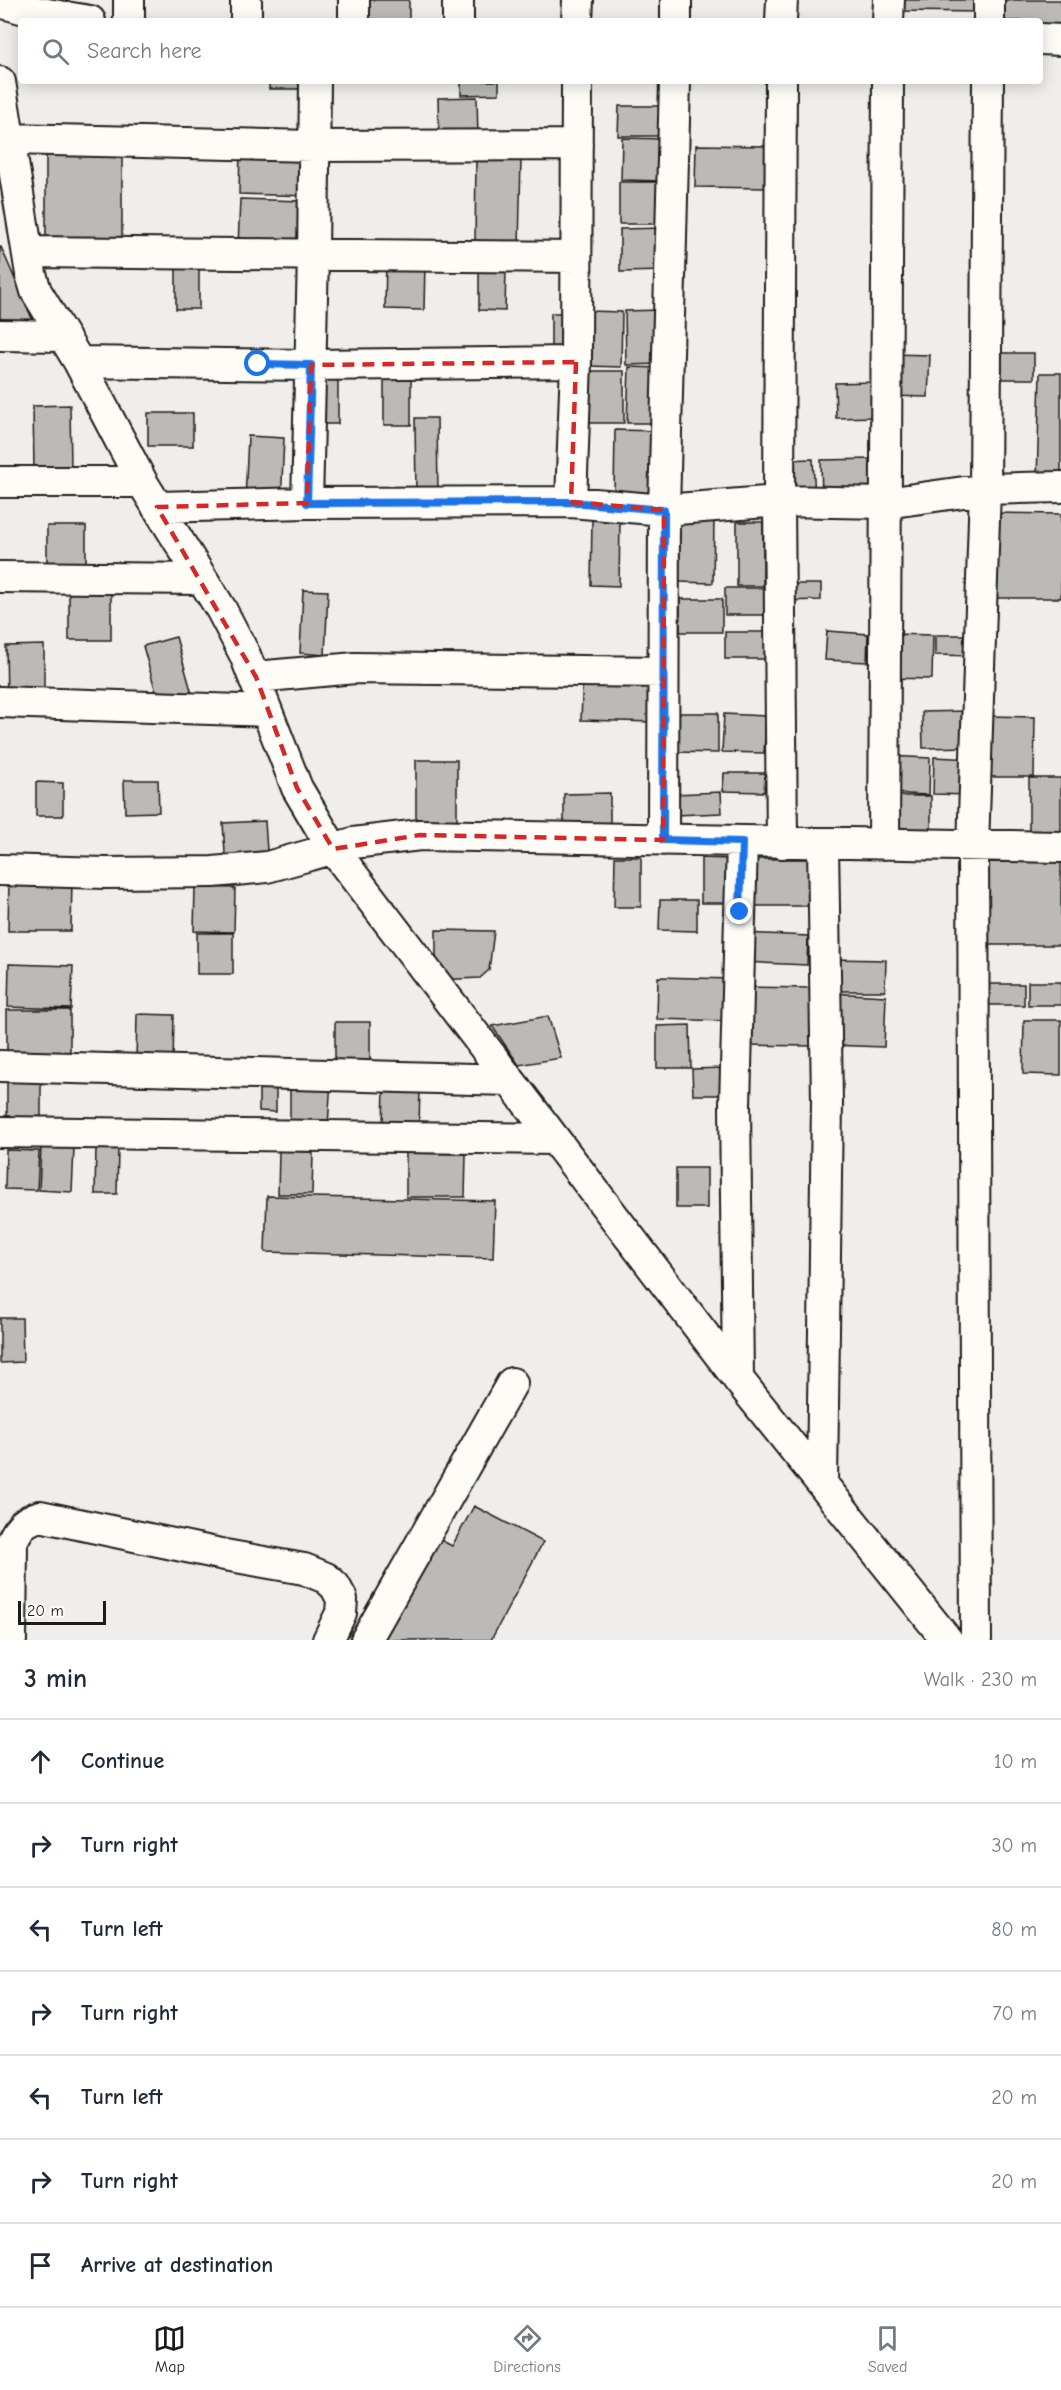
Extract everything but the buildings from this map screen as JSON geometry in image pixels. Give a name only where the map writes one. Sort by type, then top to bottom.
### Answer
[{"type":"street","points":[[129,0],[129,18]]},
{"type":"street","points":[[246,0],[246,18]]},
{"type":"street","points":[[354,0],[354,18]]},
{"type":"street","points":[[458,0],[458,18]]},
{"type":"street","points":[[577,18],[578,0]]},
{"type":"street","points":[[676,0],[676,18]]},
{"type":"street","points":[[781,18],[782,0]]},
{"type":"street","points":[[888,18],[889,0]]},
{"type":"street","points":[[989,0],[989,18]]},
{"type":"street","points":[[0,2],[36,12],[72,18]]},
{"type":"street","points":[[1043,39],[1061,40]]},
{"type":"street","points":[[0,82],[9,139],[18,241],[36,291],[79,362],[150,494],[221,609],[256,677],[297,788],[333,849],[738,1379],[946,1640]]},
{"type":"street","points":[[307,503],[315,84]]},
{"type":"street","points":[[571,502],[576,362],[577,84]]},
{"type":"street","points":[[663,840],[664,510],[675,84]]},
{"type":"street","points":[[781,84],[779,501],[782,843]]},
{"type":"street","points":[[884,844],[888,84]]},
{"type":"street","points":[[976,1640],[973,847],[985,489],[988,84]]},
{"type":"street","points":[[9,139],[313,146],[577,146]]},
{"type":"street","points":[[18,241],[313,256],[576,257]]},
{"type":"street","points":[[0,335],[63,336]]},
{"type":"street","points":[[79,362],[311,365],[576,362]]},
{"type":"street","points":[[0,482],[307,503],[571,502],[664,510],[779,501],[886,503],[985,489],[1061,487]]},
{"type":"street","points":[[0,577],[202,579]]},
{"type":"street","points":[[256,677],[355,668],[663,672]]},
{"type":"street","points":[[0,702],[267,711]]},
{"type":"street","points":[[0,870],[105,873],[213,872],[267,867],[353,843],[420,835],[1061,847]]},
{"type":"street","points":[[738,1379],[735,1105],[742,842]]},
{"type":"street","points":[[822,1484],[827,1101],[824,844]]},
{"type":"street","points":[[0,1066],[509,1080]]},
{"type":"street","points":[[0,1132],[554,1139]]},
{"type":"street","points":[[366,1640],[512,1383]]},
{"type":"street","points":[[11,1640],[12,1542],[18,1527],[27,1520],[40,1516],[225,1555],[304,1569],[326,1578],[335,1586],[342,1599],[341,1613],[328,1640]]},
{"type":"highlighted area","points":[[576,362],[571,502],[664,510],[663,840],[420,835],[333,849],[297,788],[256,677],[157,507],[307,503],[311,365]]},
{"type":"route","points":[[258,364],[311,365],[307,503],[571,502],[664,510],[663,840],[742,842],[740,912]]}]
